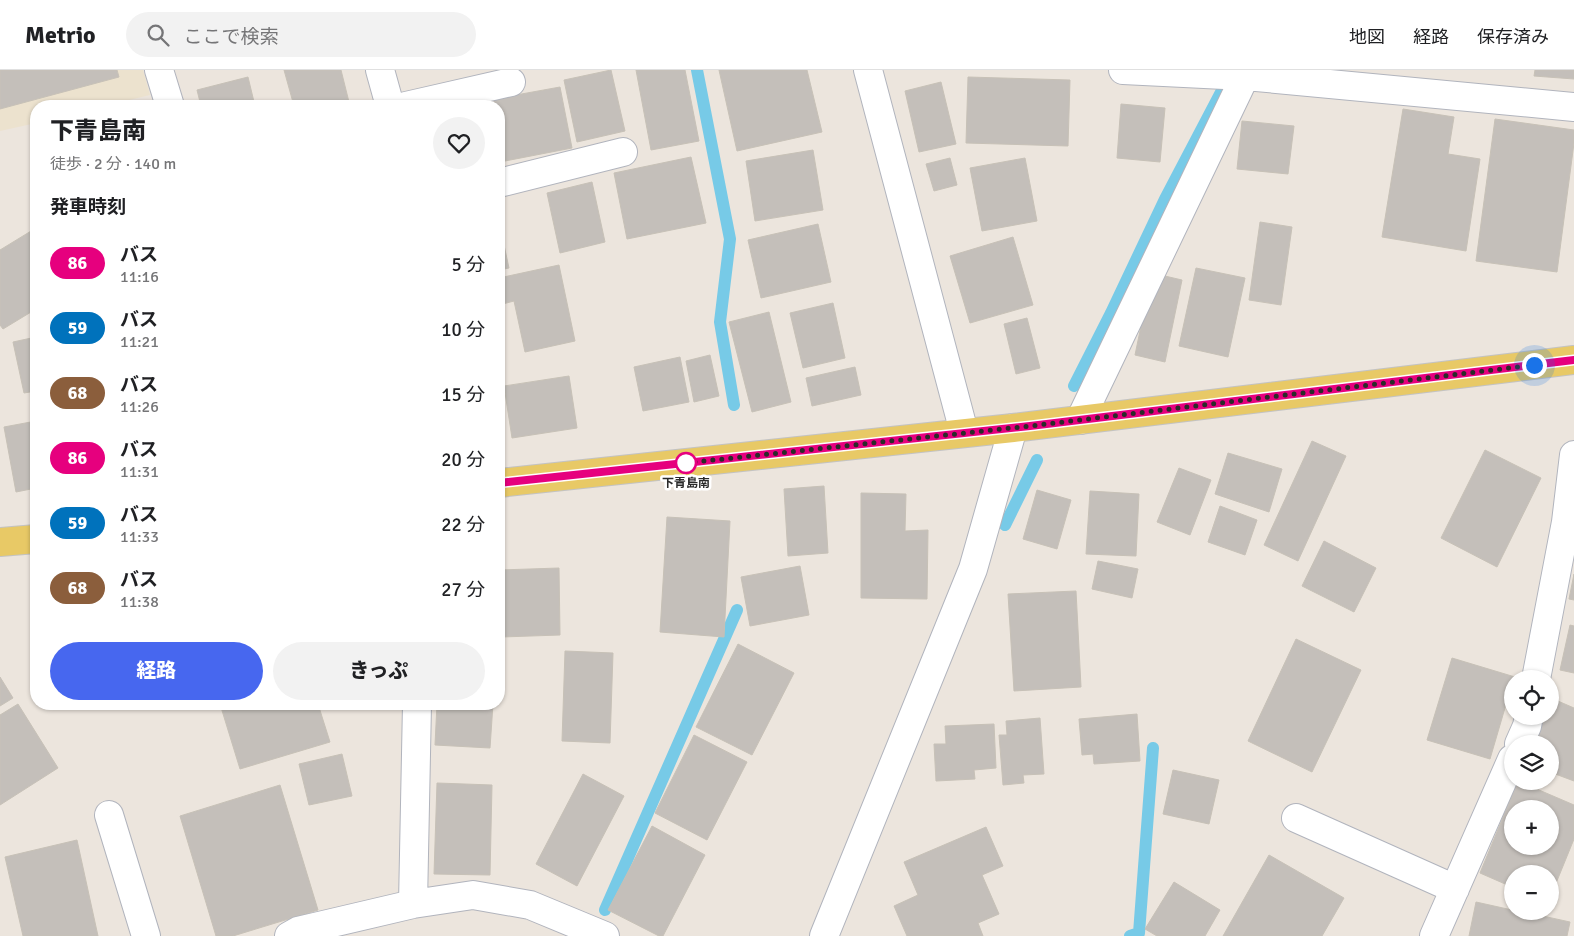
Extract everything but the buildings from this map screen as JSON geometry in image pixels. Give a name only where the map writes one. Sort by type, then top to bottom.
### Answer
[{"type":"main road","points":[[505,482],[1013,428],[1574,360]]},
{"type":"main road","points":[[0,542],[30,540]]},
{"type":"street","points":[[159,70],[168,100]]},
{"type":"street","points":[[380,70],[388,100]]},
{"type":"street","points":[[868,70],[964,432]]},
{"type":"street","points":[[1123,70],[1246,73],[1574,107]]},
{"type":"street","points":[[1080,420],[1246,73]]},
{"type":"street","points":[[432,100],[512,82]]},
{"type":"street","points":[[505,181],[623,152]]},
{"type":"street","points":[[824,936],[973,569],[1013,428]]},
{"type":"street","points":[[1538,670],[1566,522],[1574,455]]},
{"type":"street","points":[[413,904],[417,710]]},
{"type":"street","points":[[1434,936],[1504,777]]},
{"type":"street","points":[[109,815],[146,936]]},
{"type":"street","points":[[1296,818],[1455,889]]},
{"type":"street","points":[[290,936],[298,931],[413,904],[474,895],[530,905],[605,936]]},
{"type":"shaded area","points":[[0,70],[143,70],[150,95],[129,100],[30,100],[30,124],[0,131]]},
{"type":"waterway","points":[[697,70],[730,239],[720,322],[734,405]]},
{"type":"waterway","points":[[1074,386],[1165,199],[1230,75]]},
{"type":"waterway","points":[[1005,525],[1037,460]]},
{"type":"waterway","points":[[605,910],[737,610]]},
{"type":"waterway","points":[[1130,936],[1139,933],[1153,748]]},
{"type":"bus line","name":"86","points":[[505,482],[1030,426],[1574,360]]},
{"type":"place","name":"下青島南","points":[[686,463]]},
{"type":"route","points":[[686,463],[1030,426],[1534,365]]}]
